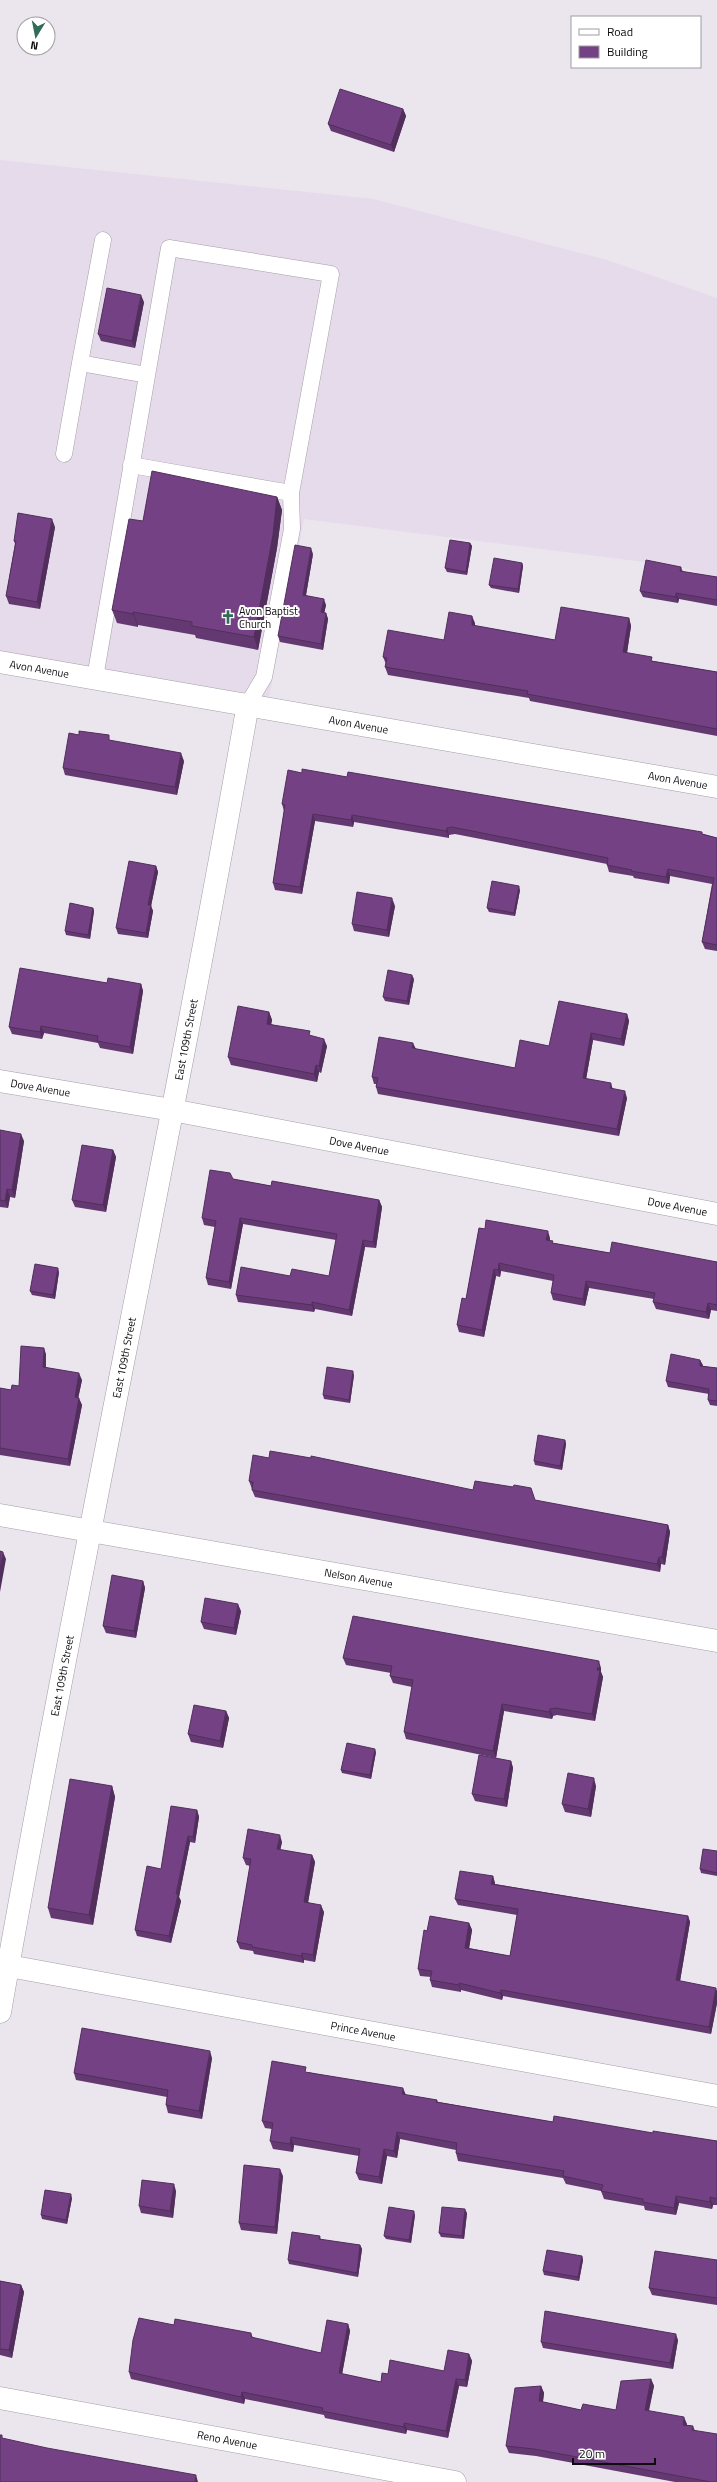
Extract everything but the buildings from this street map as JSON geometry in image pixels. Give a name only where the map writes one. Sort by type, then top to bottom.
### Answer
[{"type":"street","name":"Avon Avenue","points":[[0,662],[248,704],[717,787]]},
{"type":"street","name":"East 109th Street","points":[[0,2012],[5,1974],[89,1531],[212,907],[248,704]]},
{"type":"street","name":"Dove Avenue","points":[[0,1081],[172,1110],[717,1214]]},
{"type":"street","name":"Nelson Avenue","points":[[0,1515],[717,1641]]},
{"type":"street","name":"Prince Avenue","points":[[5,1974],[717,2096]]},
{"type":"street","name":"Reno Avenue","points":[[0,2398],[454,2482]]},
{"type":"lane","points":[[64,454],[103,240]]},
{"type":"lane","points":[[95,678],[169,248],[331,274],[291,493],[292,529],[264,678],[248,704]]},
{"type":"lane","points":[[80,363],[147,375]]},
{"type":"lane","points":[[131,465],[291,493]]},
{"type":"shaded area","points":[[0,160],[373,199],[607,260],[717,298],[717,578],[676,566],[304,519],[267,707],[0,662]]},
{"type":"place","name":"Avon Baptist Church","points":[[228,617]]}]
